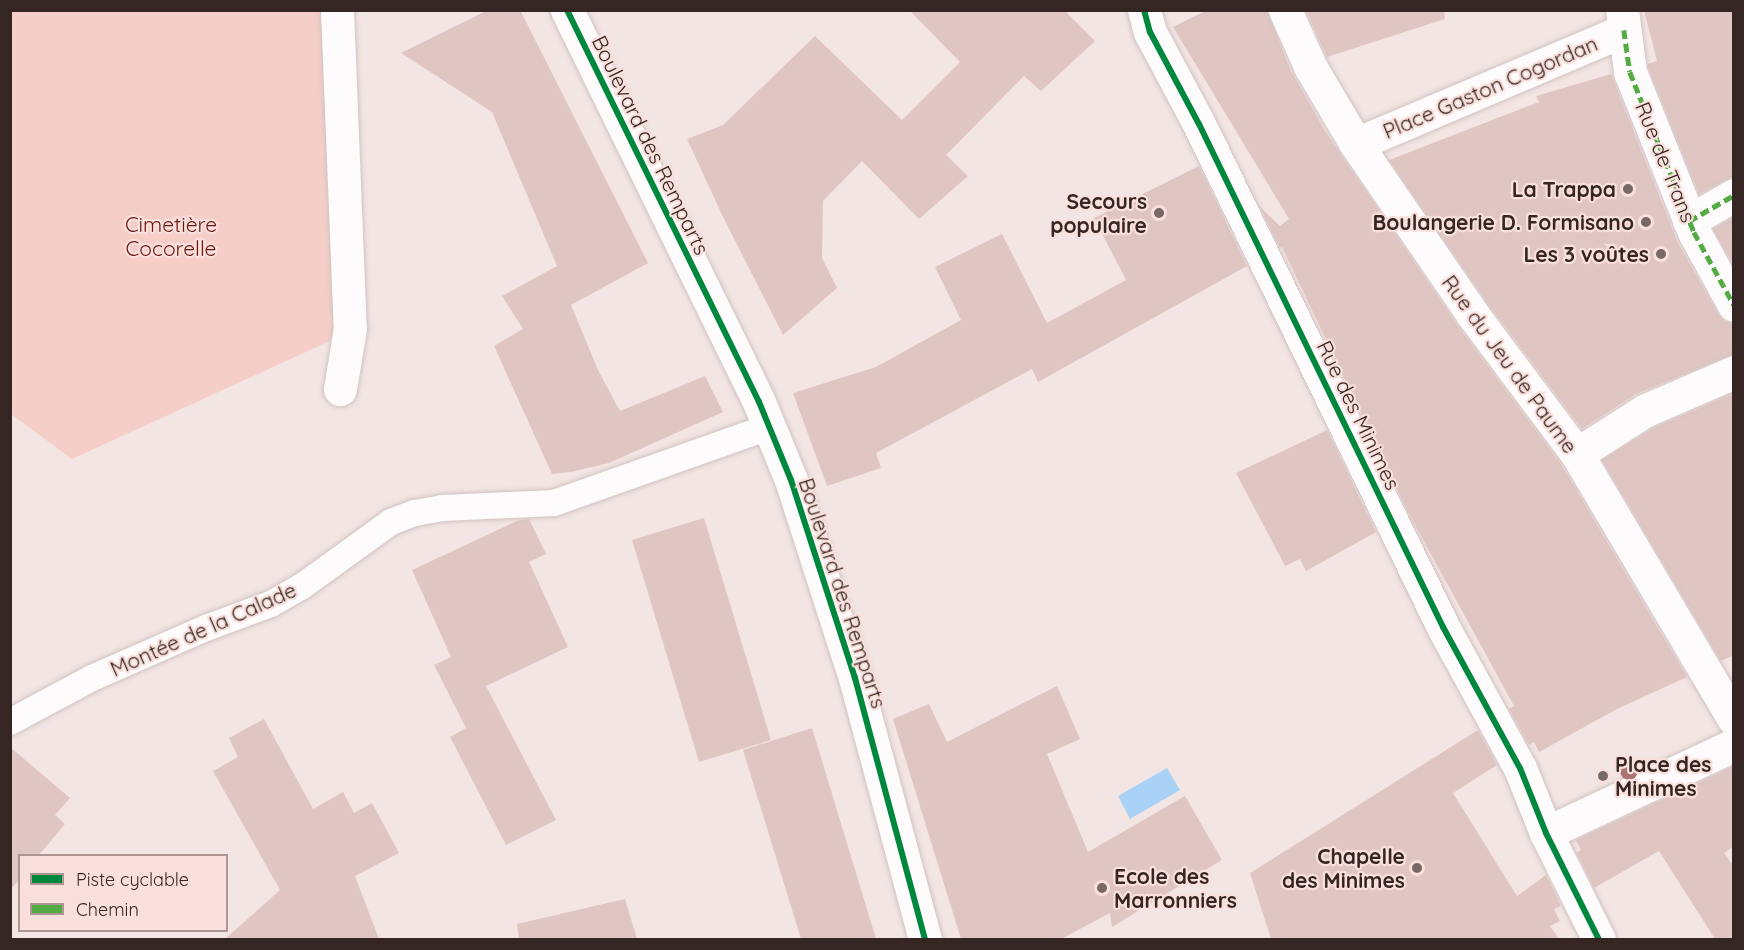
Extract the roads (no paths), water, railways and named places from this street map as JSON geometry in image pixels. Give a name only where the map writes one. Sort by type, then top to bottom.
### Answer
[{"type":"street","points":[[337,10],[350,328],[340,389]]},
{"type":"street","name":"Boulevard des Remparts","points":[[567,10],[769,427],[791,480],[855,678],[925,939]]},
{"type":"street","name":"Rue des Minimes","points":[[1144,10],[1150,32],[1209,145],[1443,627],[1520,768],[1546,833],[1599,939]]},
{"type":"street","name":"Rue du Jeu de Paume","points":[[1285,10],[1311,68],[1356,144],[1473,315],[1577,454],[1734,719]]},
{"type":"street","name":"Place Gaston Cogordan","points":[[1356,144],[1623,20]]},
{"type":"street","name":"Rue de Trans","points":[[1623,20],[1630,72],[1689,221],[1734,304]]},
{"type":"street","points":[[1689,221],[1734,195]]},
{"type":"street","points":[[1577,454],[1644,411],[1734,372]]},
{"type":"street","points":[[1546,833],[1734,745]]},
{"type":"lane","name":"Montée de la Calade","points":[[10,722],[92,678],[206,628],[272,604],[301,587],[391,522],[415,513],[442,508],[554,503],[769,427]]},
{"type":"water","points":[[1167,768],[1180,790],[1130,819],[1118,796]]},
{"type":"place","name":"La Trappa","points":[[1628,189]]},
{"type":"place","name":"Secours populaire","points":[[1159,213]]},
{"type":"place","name":"Boulangerie D. Formisano","points":[[1646,222]]},
{"type":"place","name":"Les 3 voûtes","points":[[1661,254]]},
{"type":"place","name":"Place des Minimes","points":[[1603,776]]},
{"type":"place","name":"Chapelle des Minimes","points":[[1417,868]]},
{"type":"place","name":"Ecole des Marronniers","points":[[1102,888]]},
{"type":"park label","name":"Cimetière Cocorelle","points":[[171,236]]}]
